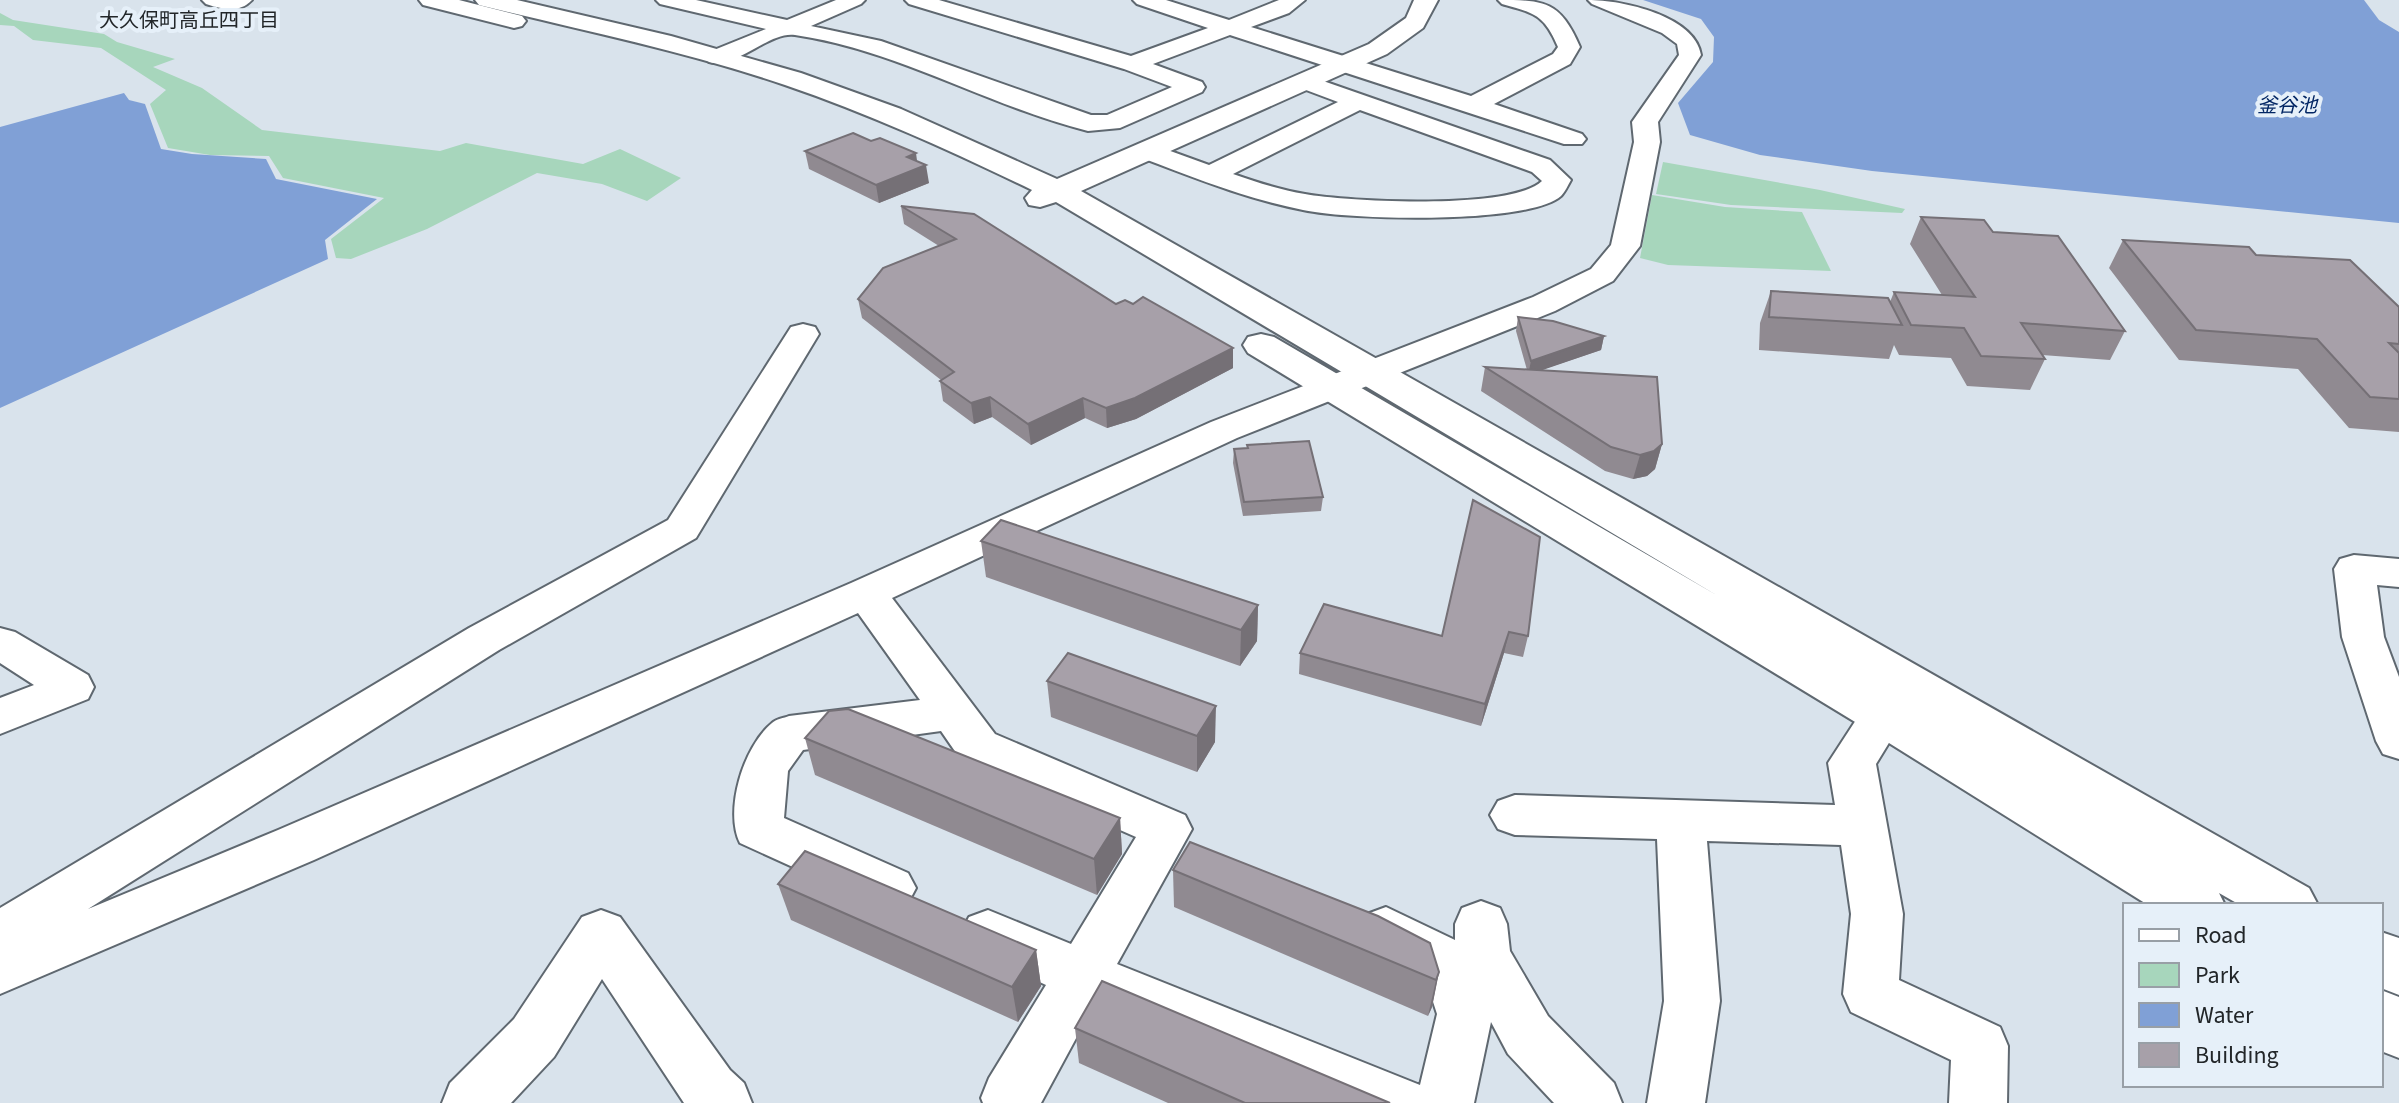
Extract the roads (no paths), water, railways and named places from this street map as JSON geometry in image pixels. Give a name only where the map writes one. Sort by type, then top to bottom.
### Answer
[{"type":"street","points":[[213,0],[228,4],[241,0]]},
{"type":"street","points":[[431,0],[696,68],[813,105],[1042,197],[1151,152],[1378,49],[1413,26],[1423,12],[1426,0]]},
{"type":"street","points":[[487,0],[717,57],[833,93],[928,130],[1348,380],[1883,715],[2193,903]]},
{"type":"street","points":[[667,0],[873,46],[1088,123],[1111,123],[1193,87],[1132,64],[916,0]]},
{"type":"street","points":[[717,57],[854,0]]},
{"type":"street","points":[[1144,0],[1573,139]]},
{"type":"street","points":[[1132,64],[1294,0]]},
{"type":"street","points":[[1473,105],[1562,59],[1569,47],[1558,19],[1534,5],[1509,0]]},
{"type":"street","points":[[0,970],[296,845],[866,593],[1224,430],[1544,304],[1602,275],[1625,246],[1647,142],[1645,122],[1690,55],[1688,42],[1670,28],[1599,0]]},
{"type":"street","points":[[1151,152],[1249,189],[1307,203],[1421,209],[1482,208],[1528,201],[1551,190],[1557,180],[1541,166],[1306,82]]},
{"type":"street","points":[[1209,175],[1358,101]]},
{"type":"street","points":[[0,936],[484,639],[682,529],[803,334]]},
{"type":"street","points":[[1348,380],[2285,903]]},
{"type":"street","points":[[2399,573],[2354,569],[2363,637],[2399,741]]},
{"type":"street","points":[[866,593],[978,747],[1167,829],[1184,850],[1212,861]]},
{"type":"street","points":[[0,643],[72,687],[0,717]]},
{"type":"street","points":[[952,712],[789,734],[765,767],[758,829],[1082,975],[1398,1103]]},
{"type":"street","points":[[1883,715],[1852,763],[1877,914],[1871,994],[1980,1046],[1978,1103]]},
{"type":"street","points":[[1515,815],[1862,826]]},
{"type":"street","points":[[1676,1103],[1692,1001],[1681,820]]},
{"type":"street","points":[[1012,1103],[1010,1098],[1167,829]]},
{"type":"street","points":[[1337,911],[1393,933],[1447,962],[1465,1014],[1445,1103]]},
{"type":"street","points":[[1481,924],[1483,955],[1528,1035],[1593,1103]]},
{"type":"street","points":[[471,1103],[534,1038],[601,933],[708,1099]]},
{"type":"water","name":"釜谷池","points":[[1643,0],[2364,0],[2379,20],[2399,32],[2399,223],[1872,171],[1760,155],[1690,135],[1678,103],[1713,62],[1714,37],[1701,19]]},
{"type":"water","points":[[124,93],[129,100],[145,104],[161,149],[266,159],[276,179],[377,199],[325,240],[328,259],[0,408],[0,127]]},
{"type":"district","name":"大久保町高丘四丁目","points":[[189,20]]}]
